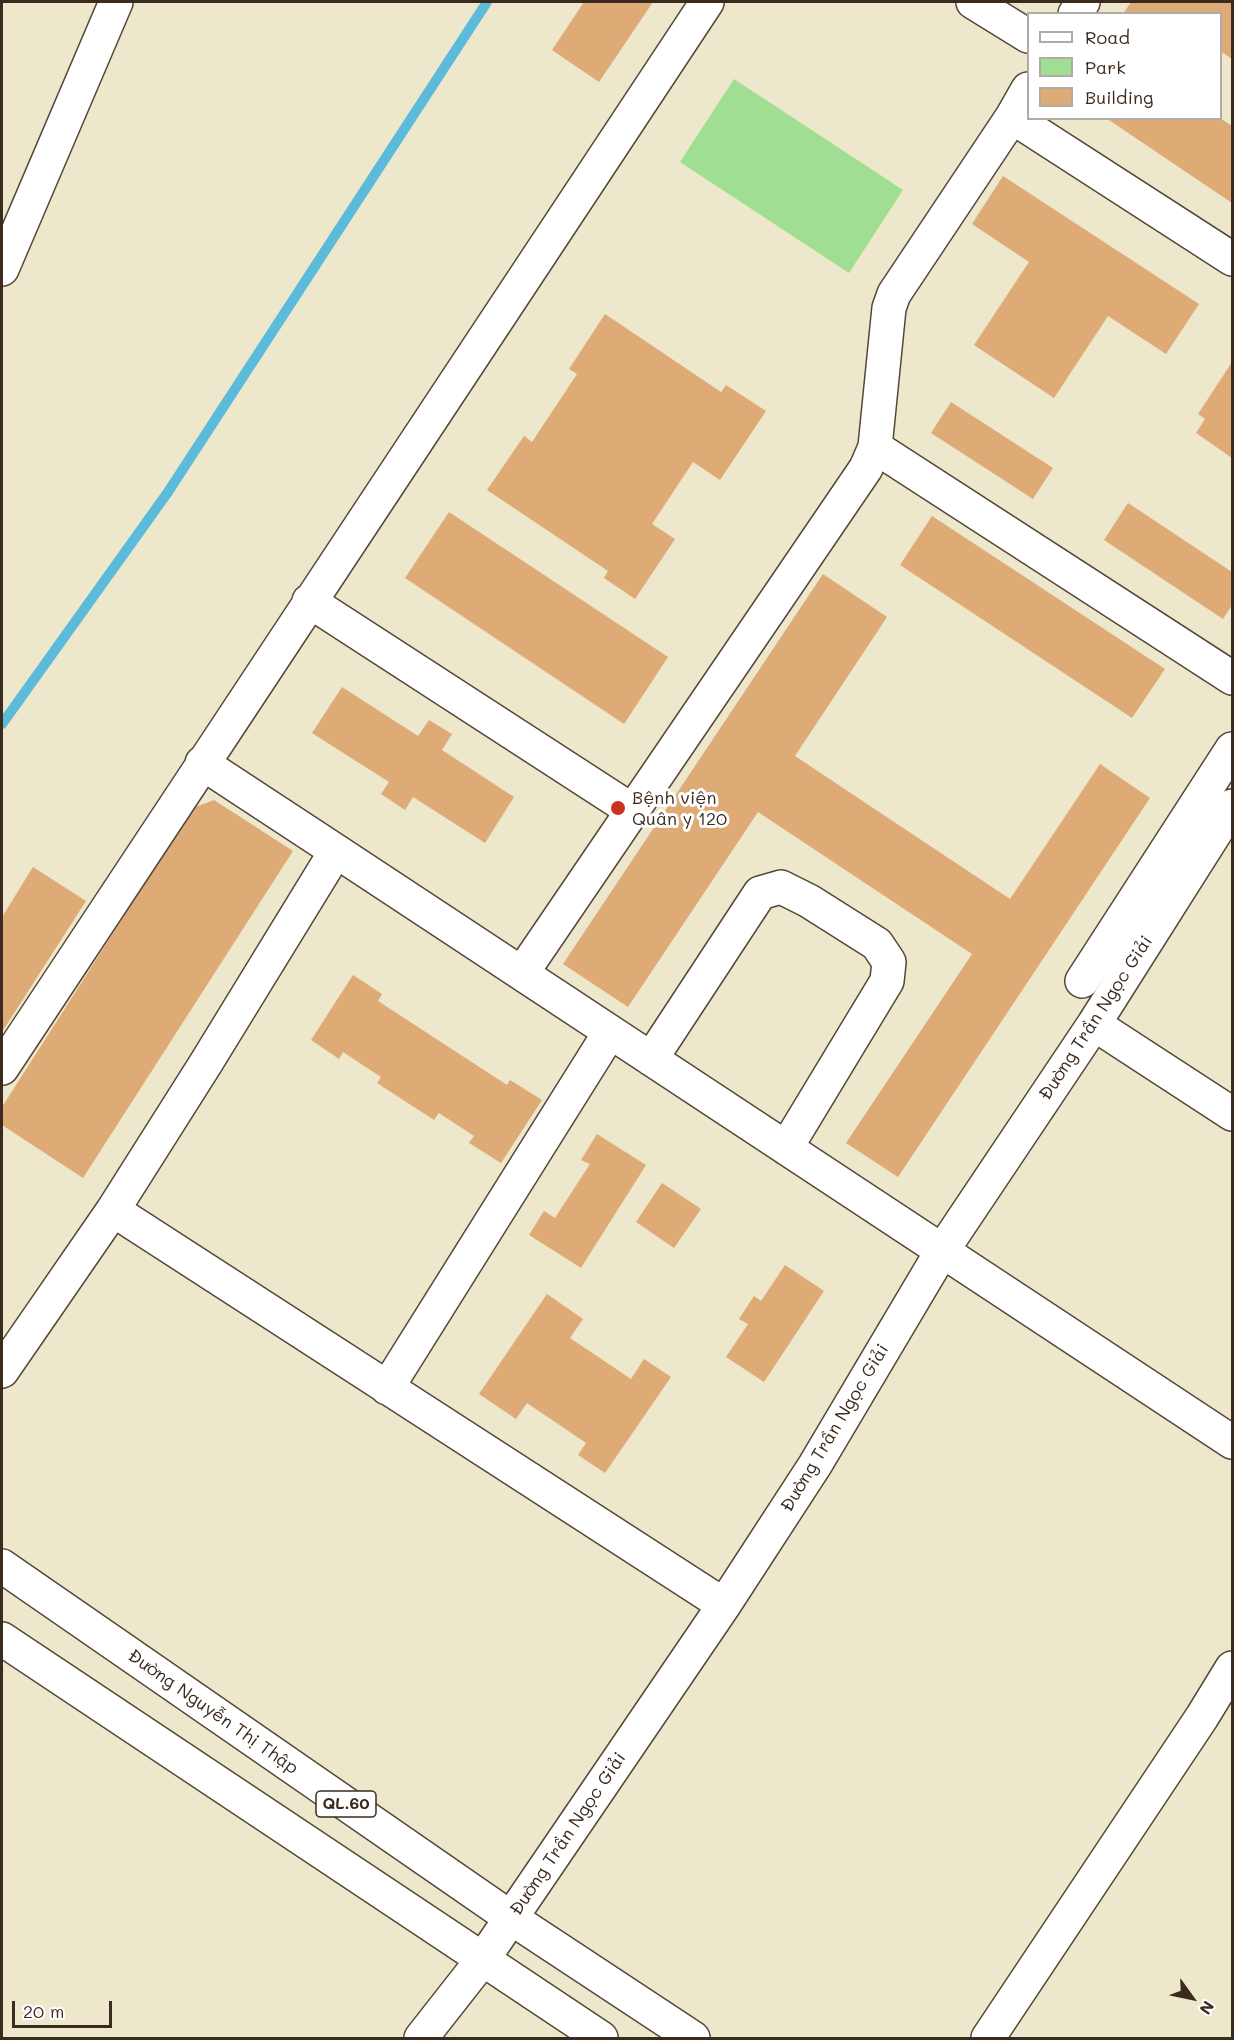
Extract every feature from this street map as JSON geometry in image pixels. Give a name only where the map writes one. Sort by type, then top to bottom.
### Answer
[{"type":"main road","points":[[2,269],[116,2]]},
{"type":"main road","points":[[2,1068],[201,763],[707,2]]},
{"type":"main road","points":[[973,2],[1027,35]]},
{"type":"main road","points":[[522,973],[866,468],[875,447],[890,308],[894,294],[1027,92]]},
{"type":"main road","points":[[1012,117],[1233,259]]},
{"type":"main road","points":[[875,447],[1233,678]]},
{"type":"main road","points":[[309,601],[633,811]]},
{"type":"main road","points":[[1082,981],[1233,749]]},
{"type":"main road","points":[[201,763],[1233,1442]]},
{"type":"main road","name":"Đường Trần Ngọc Giải","points":[[421,2038],[483,1959],[723,1605],[815,1465],[942,1251],[1094,1024],[1233,806]]},
{"type":"main road","points":[[2,1371],[113,1210],[207,1063],[336,851]]},
{"type":"main road","points":[[651,1059],[760,893],[781,887],[877,944],[889,962],[887,981],[786,1148]]},
{"type":"main road","points":[[1094,1024],[1233,1114]]},
{"type":"main road","points":[[387,1388],[610,1032]]},
{"type":"main road","points":[[113,1210],[723,1605]]},
{"type":"main road","name":"Đường Nguyễn Thị Thập","points":[[2,1566],[511,1918],[693,2038]]},
{"type":"main road","name":"QL.60","points":[[2,1639],[601,2038]]},
{"type":"main road","points":[[988,2038],[1233,1668]]},
{"type":"green space","points":[[734,79],[903,190],[849,273],[680,162]]},
{"type":"building","points":[[584,2],[653,2],[599,82],[552,50]]},
{"type":"building","points":[[1131,2],[1232,2],[1232,59],[1222,52],[1222,12],[1124,12]]},
{"type":"building","points":[[1222,119],[1232,126],[1232,203],[1109,120]]},
{"type":"building","points":[[1003,176],[1199,304],[1166,354],[1108,316],[1054,398],[974,345],[1029,262],[972,224]]},
{"type":"building","points":[[605,314],[721,392],[726,385],[766,411],[720,480],[693,462],[652,524],[675,539],[635,599],[604,578],[608,571],[487,490],[524,436],[532,442],[577,374],[569,369]]},
{"type":"building","points":[[1232,362],[1232,458],[1196,433],[1205,419],[1198,414]]},
{"type":"building","points":[[951,402],[1053,468],[1033,499],[931,433]]},
{"type":"building","points":[[1128,503],[1232,572],[1232,605],[1223,619],[1104,540]]},
{"type":"building","points":[[449,512],[668,657],[624,724],[405,578]]},
{"type":"building","points":[[932,516],[1165,669],[1132,718],[900,565]]},
{"type":"building","points":[[823,574],[887,617],[795,756],[1010,899],[1100,764],[1150,798],[898,1177],[846,1143],[972,954],[758,812],[628,1007],[563,964]]},
{"type":"building","points":[[342,687],[418,736],[429,720],[452,734],[442,750],[514,797],[485,843],[413,797],[405,810],[381,794],[389,782],[312,733]]},
{"type":"building","points":[[214,800],[293,851],[83,1178],[2,1125],[2,1107],[193,808]]},
{"type":"building","points":[[33,867],[86,901],[2,1032],[2,917]]},
{"type":"building","points":[[353,975],[382,994],[378,1001],[507,1085],[510,1080],[542,1100],[501,1163],[469,1143],[474,1136],[439,1113],[434,1120],[377,1083],[381,1077],[343,1052],[339,1059],[311,1040]]},
{"type":"building","points":[[597,1134],[646,1165],[581,1268],[529,1235],[544,1211],[555,1218],[590,1164],[581,1160]]},
{"type":"building","points":[[662,1183],[701,1209],[674,1248],[636,1222]]},
{"type":"building","points":[[785,1265],[824,1291],[764,1382],[726,1357],[748,1324],[739,1319],[754,1296],[761,1301]]},
{"type":"building","points":[[547,1294],[583,1319],[570,1338],[631,1379],[644,1359],[671,1377],[605,1473],[578,1455],[586,1443],[527,1403],[516,1419],[479,1394]]},
{"type":"waterway","points":[[2,724],[168,492],[487,2]]},
{"type":"place","name":"Bệnh viện Quân y 120","points":[[618,808]]}]
